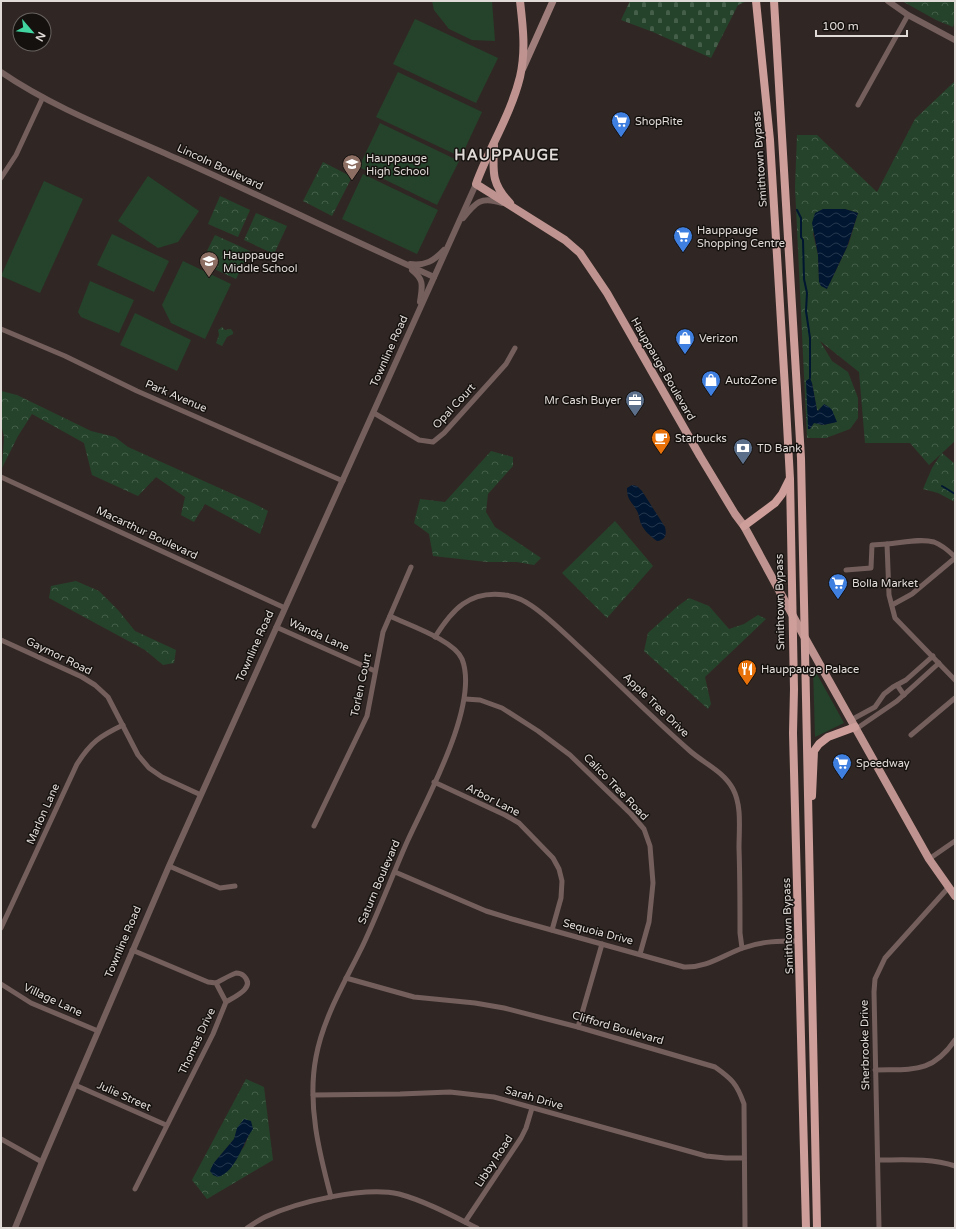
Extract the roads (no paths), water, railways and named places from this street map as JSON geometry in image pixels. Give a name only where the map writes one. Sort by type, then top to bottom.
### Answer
[{"type":"highway","name":"Smithtown Bypass","points":[[756,1],[770,140],[790,479],[791,611],[806,1228]]},
{"type":"highway","name":"Smithtown Bypass","points":[[774,1],[800,451],[817,1228]]},
{"type":"highway","points":[[744,526],[775,503],[790,479]]},
{"type":"highway","points":[[808,806],[812,800],[814,751],[816,747],[828,737],[854,725]]},
{"type":"main road","name":"Townline Road","points":[[520,1],[524,42],[520,76]]},
{"type":"main road","name":"Townline Road","points":[[476,184],[520,76],[553,1]]},
{"type":"main road","points":[[524,42],[530,44],[537,38]]},
{"type":"main road","points":[[495,139],[492,168],[493,176],[503,194],[516,210]]},
{"type":"main road","name":"Hauppauge Boulevard","points":[[476,184],[564,240],[580,253],[607,293],[700,456],[735,514],[744,526],[929,859],[955,896]]},
{"type":"street","points":[[888,1],[908,15],[955,40]]},
{"type":"street","points":[[858,105],[908,15]]},
{"type":"street","name":"Lincoln Boulevard","points":[[1,72],[43,97],[84,117],[244,188],[434,277]]},
{"type":"street","points":[[1,178],[16,155],[43,97]]},
{"type":"street","name":"Townline Road","points":[[15,1228],[169,866],[476,184]]},
{"type":"street","points":[[459,224],[477,203],[483,200],[492,200],[516,210]]},
{"type":"street","points":[[401,262],[412,265],[426,264],[439,255],[450,243]]},
{"type":"street","points":[[401,262],[417,274],[422,280],[419,310]]},
{"type":"street","name":"Park Avenue","points":[[1,329],[65,356],[137,391],[343,481]]},
{"type":"street","name":"Opal Court","points":[[374,413],[419,440],[433,442],[444,433],[506,364],[515,348]]},
{"type":"street","name":"Macarthur Boulevard","points":[[1,477],[285,608]]},
{"type":"street","points":[[846,570],[871,568],[872,545],[920,541],[934,542],[947,549],[955,558],[912,594],[892,605]]},
{"type":"street","points":[[887,544],[889,595],[895,618],[955,680]]},
{"type":"street","name":"Torlen Court","points":[[314,826],[367,716],[383,632],[411,567]]},
{"type":"street","name":"Apple Tree Drive","points":[[435,637],[457,607],[470,599],[487,595],[505,595],[518,598],[532,606],[550,620],[612,676],[691,752],[715,768],[727,780],[734,790],[739,811],[740,933],[742,948]]},
{"type":"street","name":"Saturn Boulevard","points":[[331,1197],[313,1112],[315,1059],[317,1050],[329,1016],[363,944],[452,742],[464,699],[466,677],[461,657],[452,647],[435,637],[390,616]]},
{"type":"street","name":"Wanda Lane","points":[[276,627],[375,671]]},
{"type":"street","name":"Gaymor Road","points":[[1,640],[82,677],[95,685],[108,697],[138,756],[149,768],[167,780],[201,795]]},
{"type":"street","points":[[854,725],[875,707],[884,694],[906,680],[932,656]]},
{"type":"street","points":[[854,725],[886,709],[904,695],[939,663]]},
{"type":"street","points":[[897,685],[904,695]]},
{"type":"street","points":[[911,735],[955,698]]},
{"type":"street","name":"Calico Tree Road","points":[[464,699],[480,700],[502,708],[518,717],[554,743],[593,776],[632,814],[644,829],[650,846],[653,883],[649,922],[640,954]]},
{"type":"street","name":"Marlon Lane","points":[[1,928],[32,864],[76,764],[93,743],[102,735],[123,725]]},
{"type":"street","name":"Arbor Lane","points":[[434,782],[512,819],[518,823],[553,858],[559,869],[562,882],[561,898],[552,930]]},
{"type":"street","points":[[929,859],[955,841]]},
{"type":"street","points":[[169,866],[220,888],[235,886]]},
{"type":"street","name":"Sequoia Drive","points":[[395,872],[486,911],[684,967],[694,967],[708,964],[742,948],[763,943],[799,941]]},
{"type":"street","name":"Sherbrooke Drive","points":[[879,1228],[874,992],[876,979],[879,968],[885,958],[948,888]]},
{"type":"street","points":[[578,1027],[602,944]]},
{"type":"street","points":[[132,950],[208,982],[216,983],[236,974],[242,974],[247,978],[247,985],[244,991],[226,1002]]},
{"type":"street","name":"Clifford Boulevard","points":[[346,978],[414,997],[474,1003],[497,1007],[578,1027],[715,1067],[729,1077],[739,1090],[744,1104],[745,1228]]},
{"type":"street","name":"Thomas Drive","points":[[135,1189],[209,1041],[226,1002],[216,983]]},
{"type":"street","name":"Village Lane","points":[[1,984],[31,1003],[98,1031]]},
{"type":"street","points":[[875,1070],[915,1069],[928,1066],[940,1059],[955,1040]]},
{"type":"street","name":"Julie Street","points":[[75,1085],[166,1125]]},
{"type":"street","name":"Sarah Drive","points":[[313,1095],[450,1092],[494,1097],[706,1156],[744,1158]]},
{"type":"street","name":"Libby Road","points":[[465,1222],[521,1138],[526,1128],[532,1108]]},
{"type":"street","points":[[1,1139],[42,1162]]},
{"type":"street","points":[[878,1160],[918,1160],[947,1163],[955,1166]]},
{"type":"street","points":[[247,1228],[264,1217],[294,1206],[331,1197],[357,1193],[379,1192],[398,1194],[417,1200],[477,1228]]},
{"type":"water","points":[[823,209],[845,209],[858,213],[847,247],[827,289],[821,286],[819,282],[818,255],[812,223],[815,213]]},
{"type":"water","points":[[810,378],[817,410],[818,411],[824,404],[829,407],[832,410],[837,422],[823,425],[814,423],[810,429],[808,429],[806,381]]},
{"type":"water","points":[[632,485],[637,486],[642,491],[665,527],[666,532],[662,540],[657,541],[644,530],[638,512],[628,496],[627,488]]},
{"type":"water","points":[[244,1119],[251,1121],[253,1129],[235,1163],[225,1174],[218,1177],[213,1175],[210,1171],[213,1164],[234,1139],[237,1128]]},
{"type":"waterway","points":[[797,210],[801,218],[801,237],[803,240],[804,279],[807,293],[806,311],[810,338],[810,378]]},
{"type":"waterway","points":[[942,486],[955,494]]},
{"type":"place","name":"ShopRite","points":[[621,138]]},
{"type":"place","name":"Hauppauge High School","points":[[352,181]]},
{"type":"place","name":"Hauppauge Shopping Centre","points":[[683,253]]},
{"type":"place","name":"Hauppauge Middle School","points":[[209,278]]},
{"type":"place","name":"Verizon","points":[[685,355]]},
{"type":"place","name":"AutoZone","points":[[711,397]]},
{"type":"place","name":"Mr Cash Buyer","points":[[635,417]]},
{"type":"place","name":"Starbucks","points":[[661,455]]},
{"type":"place","name":"TD Bank","points":[[743,465]]},
{"type":"place","name":"Bolla Market","points":[[838,600]]},
{"type":"place","name":"Hauppauge Palace","points":[[747,686]]},
{"type":"place","name":"Speedway","points":[[842,780]]},
{"type":"district","name":"HAUPPAUGE","points":[[507,155]]}]
